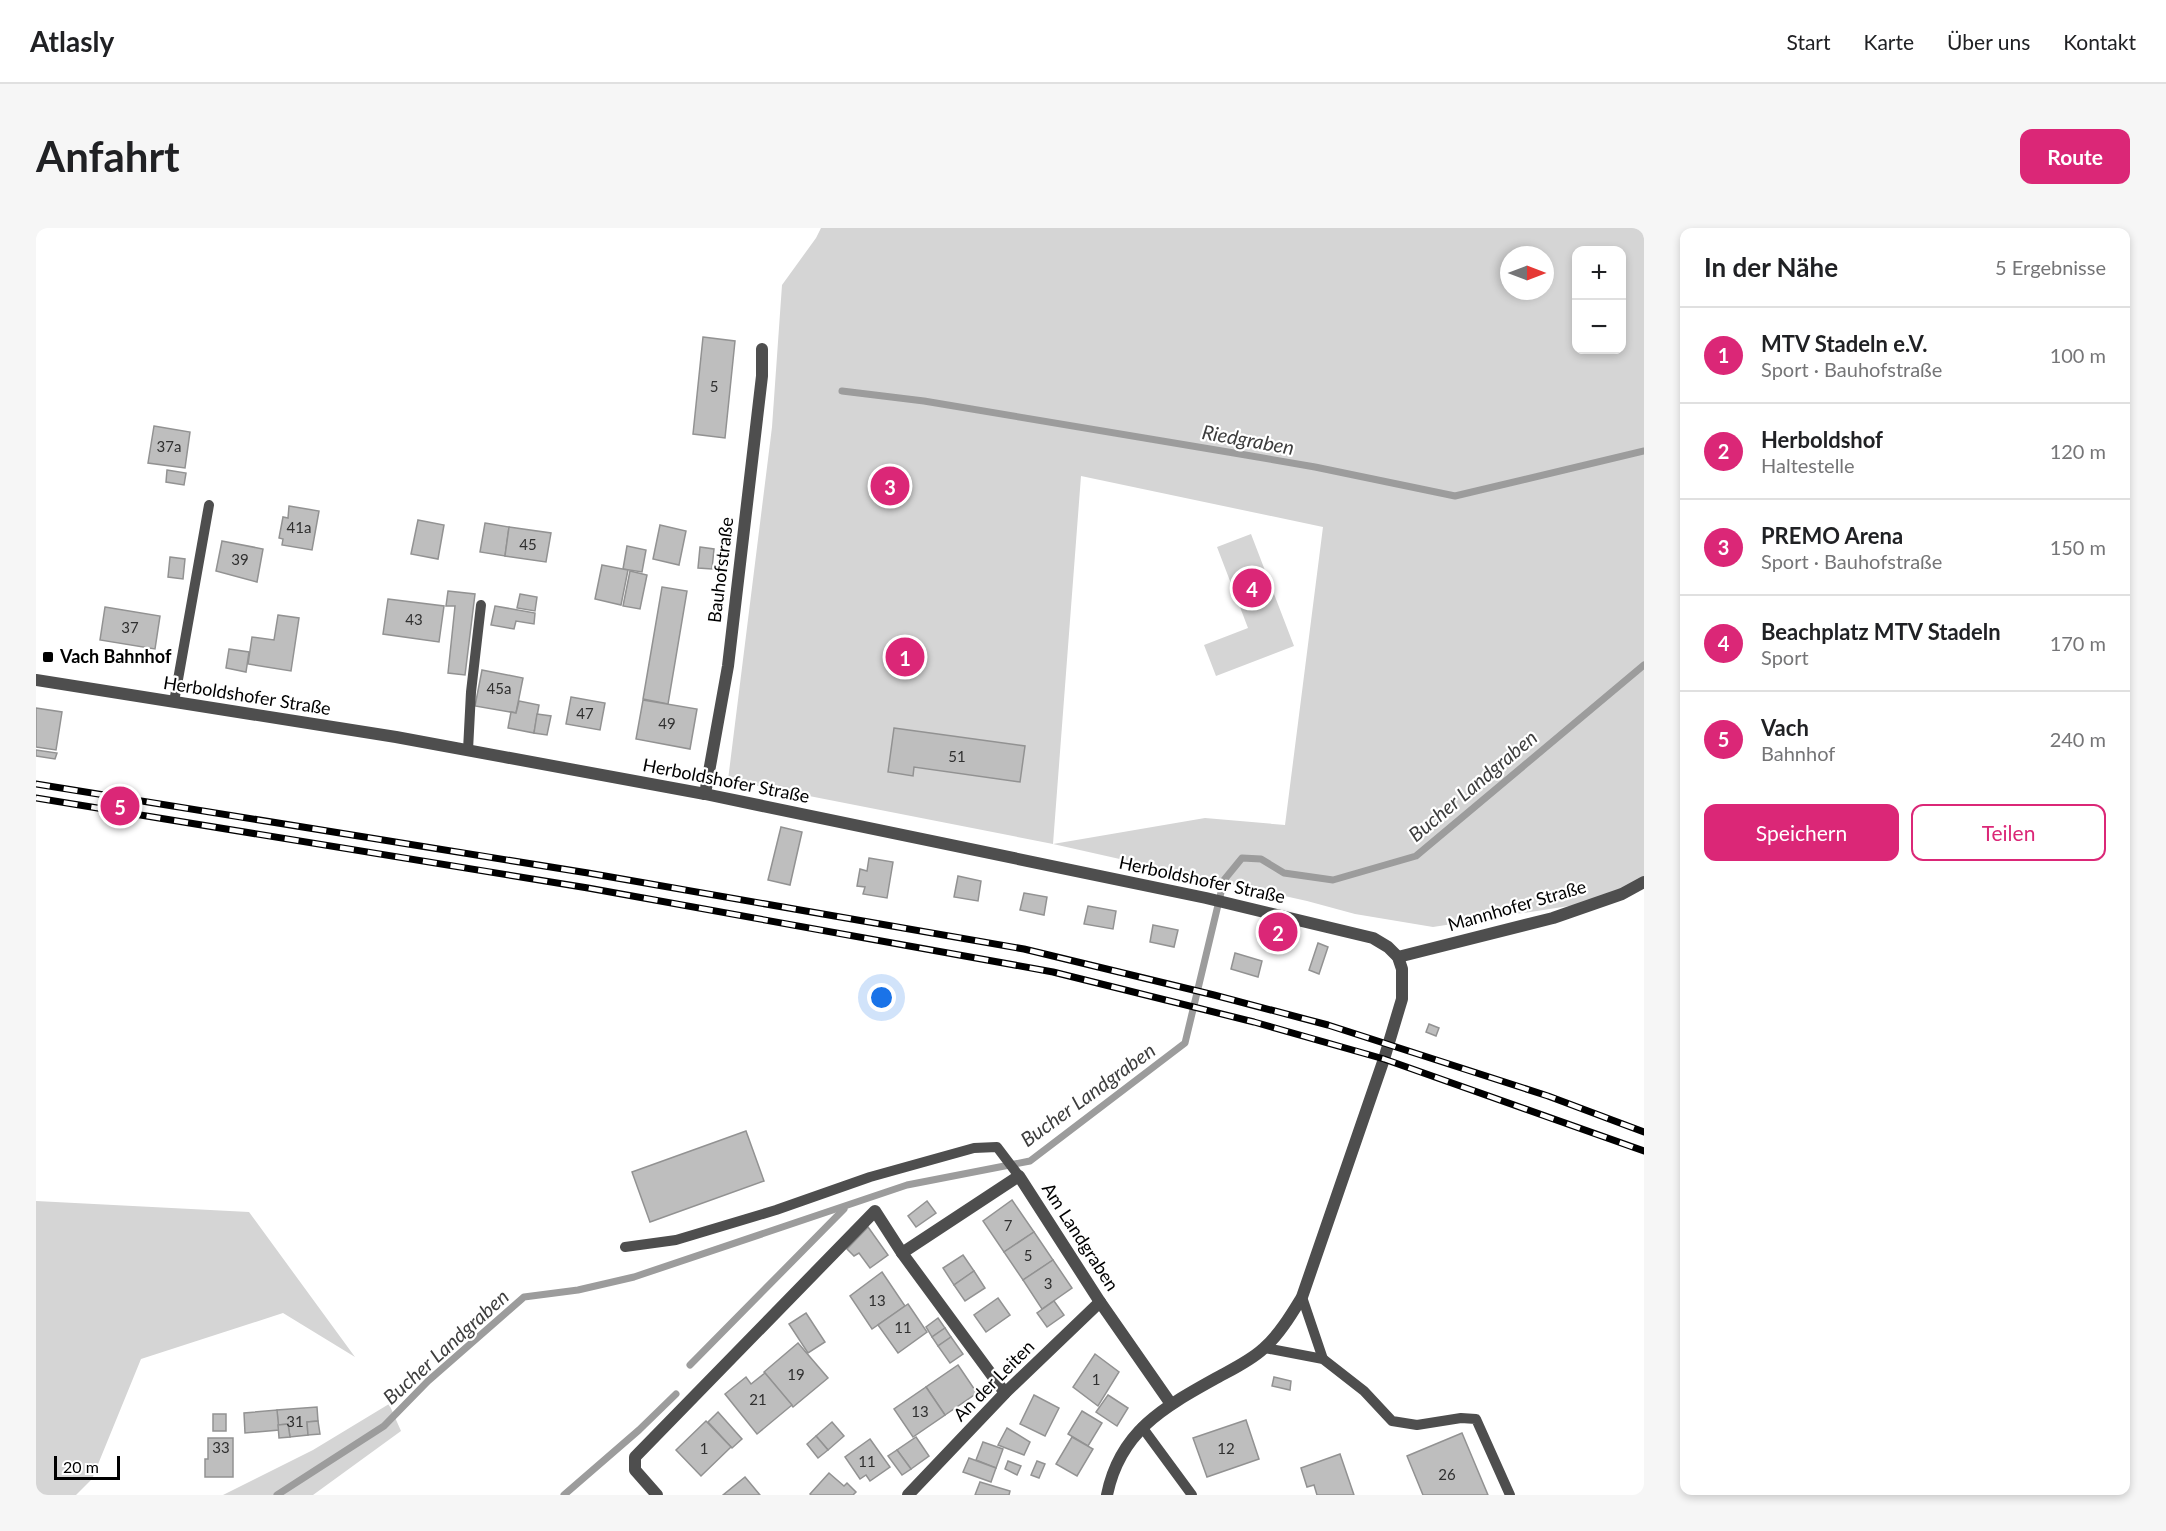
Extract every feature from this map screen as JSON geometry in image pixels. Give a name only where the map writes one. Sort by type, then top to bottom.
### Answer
[{"type":"street","name":"Bauhofstraße","points":[[705,794],[728,666],[762,376],[762,349]]},
{"type":"street","name":"Herboldshofer Straße","points":[[36,680],[468,750],[705,794],[1206,898],[1373,938],[1388,947],[1398,957]]},
{"type":"street","name":"Mannhofer Straße","points":[[1398,957],[1553,918],[1622,894],[1644,882]]},
{"type":"street","points":[[1107,1495],[1111,1475],[1125,1448],[1142,1427],[1171,1404],[1252,1358],[1265,1348],[1302,1297],[1399,1009],[1402,969],[1398,957]]},
{"type":"street","name":"Am Landgraben","points":[[902,1253],[1019,1176],[1100,1302],[1171,1404]]},
{"type":"street","points":[[657,1495],[635,1470],[635,1457],[874,1211],[1005,1394]]},
{"type":"street","name":"An der Leiten","points":[[915,1492],[1005,1394],[1100,1302]]},
{"type":"lane","points":[[174,702],[209,505]]},
{"type":"lane","points":[[468,750],[471,692],[481,605]]},
{"type":"lane","points":[[625,1247],[676,1240],[776,1210],[870,1177],[974,1148],[997,1147],[1019,1176]]},
{"type":"lane","points":[[1302,1297],[1323,1359]]},
{"type":"lane","points":[[1265,1348],[1323,1359],[1364,1391],[1392,1421],[1417,1425],[1461,1418],[1476,1419],[1510,1495]]},
{"type":"lane","points":[[1142,1427],[1192,1495]]},
{"type":"shaded area","points":[[821,228],[1644,228],[1644,884],[1620,898],[1433,927],[1355,914],[1307,901],[1053,844],[728,780],[772,427],[782,285]],"holes":[[[1081,476],[1323,527],[1285,825],[1205,818],[1053,844]]]},
{"type":"shaded area","points":[[1251,534],[1294,646],[1216,676],[1204,645],[1248,628],[1217,547]]},
{"type":"shaded area","points":[[36,1201],[249,1212],[355,1357],[283,1313],[141,1359],[92,1479],[76,1495],[36,1495]]},
{"type":"shaded area","points":[[389,1404],[401,1431],[313,1495],[223,1495],[313,1450]]},
{"type":"building","points":[[703,337],[735,341],[725,438],[693,434]]},
{"type":"building","points":[[154,426],[190,432],[185,468],[148,463]]},
{"type":"building","points":[[167,470],[186,473],[184,485],[166,482]]},
{"type":"building","points":[[289,506],[319,511],[312,550],[282,545],[283,539],[279,538],[283,517],[288,518]]},
{"type":"building","points":[[418,520],[444,525],[438,559],[411,554]]},
{"type":"building","points":[[485,523],[509,527],[505,556],[480,552]]},
{"type":"building","points":[[660,525],[686,531],[679,565],[653,559]]},
{"type":"building","points":[[509,527],[551,533],[546,562],[505,556]]},
{"type":"building","points":[[222,541],[263,549],[257,582],[216,571]]},
{"type":"building","points":[[627,546],[646,550],[642,572],[623,569]]},
{"type":"building","points":[[700,547],[714,549],[712,569],[698,568]]},
{"type":"building","points":[[170,557],[185,559],[183,579],[168,577]]},
{"type":"building","points":[[602,565],[628,570],[621,605],[595,599]]},
{"type":"building","points":[[630,571],[647,575],[640,609],[623,606]]},
{"type":"building","points":[[662,587],[687,591],[668,704],[643,699]]},
{"type":"building","points":[[448,591],[475,594],[465,675],[448,673],[455,606],[446,606]]},
{"type":"building","points":[[520,594],[537,597],[535,611],[517,608]]},
{"type":"building","points":[[388,599],[444,606],[439,642],[383,634]]},
{"type":"building","points":[[495,606],[535,613],[534,624],[516,621],[514,629],[491,625]]},
{"type":"building","points":[[105,607],[160,616],[155,649],[100,640]]},
{"type":"building","points":[[278,615],[299,618],[291,671],[248,664],[252,637],[274,640]]},
{"type":"building","points":[[229,649],[249,652],[246,672],[226,668]]},
{"type":"building","points":[[482,670],[523,678],[516,713],[475,706]]},
{"type":"building","points":[[571,697],[605,703],[600,730],[566,724]]},
{"type":"building","points":[[643,700],[697,709],[690,749],[636,739]]},
{"type":"building","points":[[519,701],[539,705],[534,733],[508,728],[511,712],[516,713]]},
{"type":"building","points":[[36,708],[62,712],[56,750],[36,747]]},
{"type":"building","points":[[537,714],[551,716],[547,735],[534,733]]},
{"type":"building","points":[[894,728],[1025,746],[1020,782],[914,767],[913,776],[888,772]]},
{"type":"building","points":[[36,750],[57,753],[55,759],[36,756]]},
{"type":"building","points":[[781,827],[802,832],[790,885],[768,880]]},
{"type":"building","points":[[869,858],[893,862],[887,898],[863,894],[865,887],[857,886],[860,869],[867,871]]},
{"type":"building","points":[[958,876],[981,881],[978,901],[954,897]]},
{"type":"building","points":[[1024,893],[1047,897],[1044,915],[1020,910]]},
{"type":"building","points":[[1088,906],[1116,911],[1113,929],[1084,924]]},
{"type":"building","points":[[1153,925],[1178,930],[1174,947],[1150,942]]},
{"type":"building","points":[[1318,943],[1328,947],[1319,974],[1309,970]]},
{"type":"building","points":[[1235,953],[1262,961],[1258,977],[1231,969]]},
{"type":"building","points":[[1429,1024],[1439,1028],[1436,1036],[1426,1032]]},
{"type":"building","points":[[746,1131],[764,1181],[650,1222],[632,1172]]},
{"type":"building","points":[[1012,1200],[1034,1232],[1004,1252],[983,1221]]},
{"type":"building","points":[[927,1201],[936,1213],[916,1227],[908,1216]]},
{"type":"building","points":[[868,1227],[888,1255],[870,1268],[859,1253],[854,1256],[847,1249]]},
{"type":"building","points":[[1034,1232],[1053,1260],[1023,1280],[1004,1252]]},
{"type":"building","points":[[963,1255],[974,1271],[954,1285],[943,1268]]},
{"type":"building","points":[[1053,1260],[1072,1288],[1042,1309],[1023,1280]]},
{"type":"building","points":[[974,1271],[985,1288],[965,1301],[954,1285]]},
{"type":"building","points":[[882,1272],[905,1306],[872,1329],[850,1296]]},
{"type":"building","points":[[998,1298],[1010,1315],[986,1332],[974,1315]]},
{"type":"building","points":[[1054,1301],[1064,1315],[1047,1327],[1037,1313]]},
{"type":"building","points":[[908,1304],[927,1332],[898,1353],[878,1325]]},
{"type":"building","points":[[806,1313],[825,1342],[808,1353],[789,1324]]},
{"type":"building","points":[[938,1318],[945,1328],[932,1337],[926,1327]]},
{"type":"building","points":[[945,1328],[951,1337],[938,1346],[932,1337]]},
{"type":"building","points":[[951,1337],[963,1354],[950,1363],[938,1346]]},
{"type":"building","points":[[798,1343],[828,1378],[793,1407],[764,1372]]},
{"type":"building","points":[[1095,1354],[1119,1372],[1098,1406],[1073,1387]]},
{"type":"building","points":[[958,1365],[977,1393],[945,1415],[926,1387]]},
{"type":"building","points":[[765,1373],[792,1405],[757,1434],[725,1394],[746,1377],[751,1384]]},
{"type":"building","points":[[1274,1377],[1291,1381],[1290,1390],[1272,1386]]},
{"type":"building","points":[[926,1387],[945,1415],[913,1437],[894,1409]]},
{"type":"building","points":[[1034,1395],[1059,1408],[1045,1436],[1020,1424]]},
{"type":"building","points":[[1108,1395],[1128,1408],[1117,1426],[1096,1412]]},
{"type":"building","points":[[317,1407],[318,1421],[307,1422],[308,1435],[290,1437],[288,1424],[278,1425],[277,1410]]},
{"type":"building","points":[[277,1410],[279,1430],[245,1433],[244,1413]]},
{"type":"building","points":[[1082,1411],[1102,1423],[1088,1446],[1068,1434]]},
{"type":"building","points":[[718,1412],[742,1439],[732,1448],[708,1422]]},
{"type":"building","points":[[213,1414],[226,1414],[226,1431],[213,1431]]},
{"type":"building","points":[[1246,1420],[1259,1459],[1207,1477],[1193,1438]]},
{"type":"building","points":[[318,1421],[320,1434],[308,1435],[307,1422]]},
{"type":"building","points":[[706,1421],[731,1447],[701,1476],[676,1450]]},
{"type":"building","points":[[832,1422],[844,1436],[828,1450],[816,1436]]},
{"type":"building","points":[[288,1424],[290,1437],[279,1438],[278,1425]]},
{"type":"building","points":[[1007,1428],[1030,1442],[1024,1455],[998,1445]]},
{"type":"building","points":[[1462,1433],[1488,1495],[1423,1495],[1407,1456]]},
{"type":"building","points":[[816,1436],[828,1450],[818,1458],[807,1444]]},
{"type":"building","points":[[916,1437],[929,1456],[911,1469],[897,1450]]},
{"type":"building","points":[[1072,1437],[1093,1449],[1077,1476],[1056,1464]]},
{"type":"building","points":[[208,1438],[233,1438],[233,1477],[205,1477]]},
{"type":"building","points":[[870,1439],[890,1467],[870,1481],[866,1475],[860,1479],[845,1457]]},
{"type":"building","points":[[983,1442],[1003,1449],[996,1468],[976,1460]]},
{"type":"building","points":[[897,1450],[911,1469],[902,1475],[888,1456]]},
{"type":"building","points":[[1340,1454],[1354,1495],[1317,1495],[1314,1485],[1307,1487],[1301,1468]]},
{"type":"building","points":[[969,1458],[996,1468],[991,1482],[963,1472]]},
{"type":"building","points":[[1008,1461],[1021,1466],[1017,1475],[1005,1469]]},
{"type":"building","points":[[1037,1461],[1045,1464],[1039,1478],[1031,1475]]},
{"type":"building","points":[[829,1473],[844,1486],[847,1483],[856,1492],[853,1495],[811,1495]]},
{"type":"building","points":[[745,1477],[760,1495],[723,1495]]},
{"type":"building","points":[[980,1482],[1010,1491],[1009,1495],[975,1495]]},
{"type":"waterway","name":"Riedgraben","points":[[842,391],[924,401],[1234,453],[1455,496],[1644,451]]},
{"type":"waterway","name":"Bucher Landgraben","points":[[277,1495],[384,1426],[428,1381],[524,1297],[578,1290],[634,1277],[907,1185],[1030,1161],[1185,1043],[1224,880],[1242,858],[1261,859],[1284,873],[1333,880],[1416,856],[1644,665]]},
{"type":"waterway","points":[[690,1365],[844,1209]]},
{"type":"waterway","points":[[564,1495],[639,1430],[676,1394]]},
{"type":"railway","points":[[36,784],[588,873],[1024,949],[1328,1025],[1548,1096],[1644,1132]]},
{"type":"railway","points":[[36,798],[588,888],[1053,972],[1254,1022],[1384,1059],[1644,1151]]},
{"type":"place","name":"PREMO Arena","points":[[890,486]]},
{"type":"place","name":"Beachplatz MTV Stadeln","points":[[1252,588]]},
{"type":"place","name":"Vach Bahnhof","points":[[48,657]]},
{"type":"place","name":"MTV Stadeln e.V.","points":[[905,657]]},
{"type":"place","name":"Vach","points":[[120,806]]},
{"type":"place","name":"Herboldshof","points":[[1278,932]]}]
